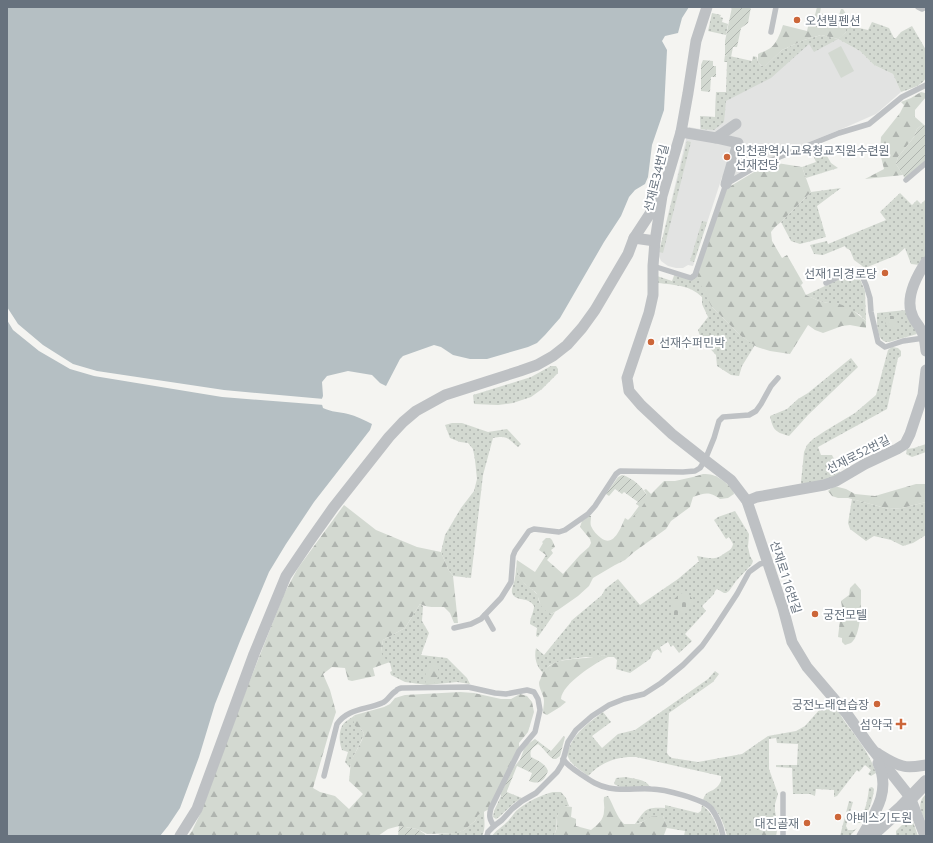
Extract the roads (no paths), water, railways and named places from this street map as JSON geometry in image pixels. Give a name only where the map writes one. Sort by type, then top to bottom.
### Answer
[{"type":"street","name":"선재로34번길","points":[[627,378],[649,313],[653,295],[655,241],[662,196],[681,132],[696,41],[707,7]]},
{"type":"street","points":[[716,138],[736,124]]},
{"type":"street","points":[[681,132],[738,143],[726,184]]},
{"type":"street","points":[[184,835],[197,808],[251,661],[286,576],[333,508],[389,437],[416,411],[445,395],[538,365],[567,345],[595,310],[628,254],[634,238],[662,196]]},
{"type":"street","points":[[634,238],[655,241]]},
{"type":"street","points":[[926,262],[919,272],[910,296],[910,307],[913,317],[924,332],[926,351]]},
{"type":"street","name":"선재로52번길","points":[[747,501],[757,497],[824,486],[905,444],[923,396],[926,370]]},
{"type":"street","name":"선재로116번길","points":[[627,378],[629,391],[641,405],[672,434],[731,480],[747,501],[783,608],[792,642],[807,667],[847,714],[873,751],[910,797],[925,836]]},
{"type":"street","points":[[873,751],[904,766],[926,765]]},
{"type":"street","points":[[862,836],[879,806],[883,792],[883,777],[873,751]]},
{"type":"street","points":[[870,836],[900,809],[926,782]]},
{"type":"lane","points":[[771,32],[776,7]]},
{"type":"lane","points":[[918,7],[922,9],[926,7]]},
{"type":"lane","points":[[653,266],[690,278],[695,275],[726,184],[757,166],[839,133],[869,124],[902,98],[926,85]]},
{"type":"lane","points":[[906,180],[926,163]]},
{"type":"lane","points":[[826,283],[846,273],[862,276],[870,298],[871,312],[878,342],[884,347],[924,332]]},
{"type":"lane","points":[[454,628],[471,624],[481,619],[501,598],[511,582],[513,556],[515,551],[529,531],[534,529],[559,532],[565,530],[588,514],[616,474],[620,471],[682,472],[695,471],[700,468],[714,438],[719,421],[723,418],[749,415],[756,411],[771,386],[778,378]]},
{"type":"lane","points":[[487,836],[488,832],[512,809],[536,793],[557,772],[562,764],[568,742],[576,730],[592,716],[608,705],[644,694],[683,665],[702,646],[737,594],[749,572],[754,567],[767,562]]},
{"type":"lane","points":[[485,615],[493,629]]},
{"type":"lane","points":[[324,776],[337,724],[341,718],[351,712],[382,704],[388,700],[395,691],[401,688],[468,687],[506,694],[527,690],[534,692],[538,699],[540,710],[535,732],[519,751],[491,808],[489,815],[494,826]]},
{"type":"lane","points":[[563,759],[566,764],[593,783],[608,788],[670,791],[704,803],[710,807],[718,818],[724,836]]},
{"type":"lane","points":[[783,794],[783,836]]},
{"type":"place","name":"오션빌펜션","points":[[797,20]]},
{"type":"place","name":"인천광역시교육청교직원수련원 선재전당","points":[[727,157]]},
{"type":"place","name":"선재1리경로당","points":[[885,273]]},
{"type":"place","name":"선재수퍼민박","points":[[651,342]]},
{"type":"place","name":"궁전모텔","points":[[815,614]]},
{"type":"place","name":"궁전노래연습장","points":[[877,704]]},
{"type":"place","name":"섬약국","points":[[901,724]]},
{"type":"place","name":"야베스기도원","points":[[838,817]]},
{"type":"place","name":"대진골재","points":[[807,823]]}]
